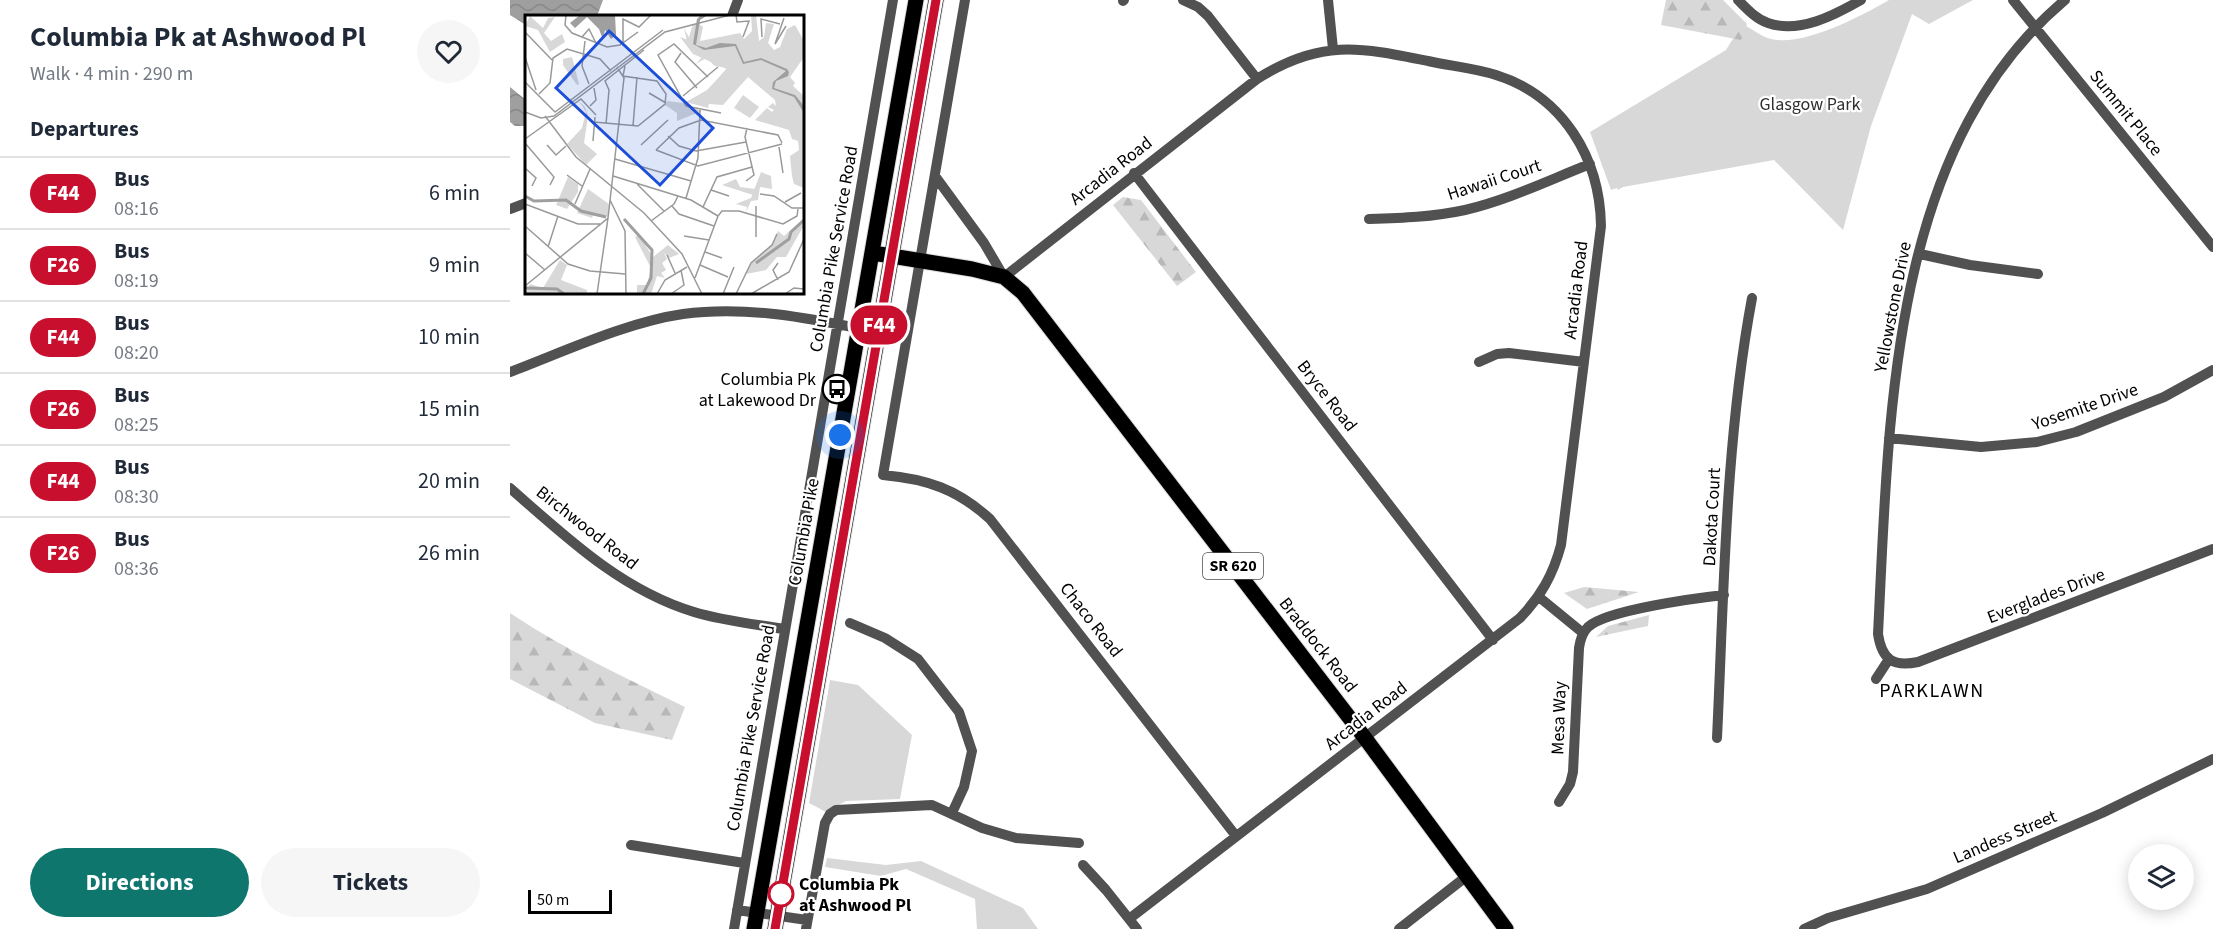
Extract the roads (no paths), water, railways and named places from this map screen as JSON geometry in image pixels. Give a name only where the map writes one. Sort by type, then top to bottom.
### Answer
[{"type":"main road","name":"Columbia Pike","points":[[754,929],[916,0]]},
{"type":"main road","points":[[776,922],[936,0]]},
{"type":"main road","points":[[873,253],[1004,277]]},
{"type":"main road","name":"Braddock Road","points":[[1004,277],[1023,293],[1365,738],[1506,929]]},
{"type":"street","points":[[732,15],[738,0]]},
{"type":"street","name":"Columbia Pike Service Road","points":[[734,929],[892,0]]},
{"type":"street","points":[[920,261],[965,0]]},
{"type":"street","points":[[1183,0],[1198,7],[1208,16],[1257,79]]},
{"type":"street","points":[[1328,0],[1333,49]]},
{"type":"street","points":[[1738,0],[1756,17],[1779,26],[1810,23],[1861,0]]},
{"type":"street","name":"Summit Place","points":[[2013,0],[2213,247]]},
{"type":"street","name":"Yellowstone Drive","points":[[1889,659],[1880,646],[1878,634],[1889,438],[1904,327],[1936,194],[1947,165],[1983,96],[2004,66],[2036,29],[2066,0]]},
{"type":"street","name":"Arcadia Road","points":[[1004,277],[1257,79],[1296,58],[1333,49],[1395,54],[1494,74],[1506,79],[1533,94],[1557,113],[1570,129],[1590,164],[1598,188],[1601,226],[1561,545],[1556,564],[1539,597],[1520,618],[1493,640],[1129,919]]},
{"type":"street","name":"Hawaii Court","points":[[1369,219],[1411,218],[1466,210],[1512,195],[1590,164]]},
{"type":"street","name":"Bryce Road","points":[[1134,173],[1493,640]]},
{"type":"street","name":"Braddock Road","points":[[935,176],[984,243],[1004,277]]},
{"type":"street","points":[[510,209],[525,203]]},
{"type":"street","points":[[1920,254],[1970,265],[2038,274]]},
{"type":"street","name":"Chaco Road","points":[[920,261],[883,475],[908,477],[940,486],[976,506],[990,519],[1236,836]]},
{"type":"street","name":"Dakota Court","points":[[1717,738],[1730,471],[1736,406],[1752,298]]},
{"type":"street","points":[[510,372],[618,332],[682,314],[751,311],[878,332]]},
{"type":"street","points":[[1479,362],[1497,354],[1509,353],[1584,362]]},
{"type":"street","name":"Yosemite Drive","points":[[1889,438],[1981,447],[2037,442],[2076,432],[2164,397],[2213,370]]},
{"type":"street","name":"Birchwood Road","points":[[510,488],[594,560],[637,587],[694,612],[719,619],[784,629]]},
{"type":"street","name":"Everglades Drive","points":[[1889,659],[1905,664],[1933,657],[2213,549]]},
{"type":"street","points":[[1539,597],[1583,633],[1596,621],[1612,615],[1695,598],[1724,595]]},
{"type":"street","points":[[850,623],[885,638],[918,659],[959,712],[972,751],[964,787],[952,813]]},
{"type":"street","name":"Mesa Way","points":[[1559,802],[1570,784],[1573,772],[1579,648],[1583,633]]},
{"type":"street","points":[[1876,679],[1889,659]]},
{"type":"street","name":"Landess Street","points":[[1804,929],[1828,918],[1928,889],[2102,813],[2213,759]]},
{"type":"street","points":[[737,910],[757,913],[776,922],[807,925],[825,823],[830,814],[836,810],[932,805],[982,828],[1016,838],[1079,843]]},
{"type":"street","points":[[631,845],[744,863]]},
{"type":"street","points":[[1083,864],[1137,929]]},
{"type":"street","points":[[1399,929],[1467,876]]},
{"type":"water","points":[[510,0],[603,0],[597,15],[525,15],[525,24],[510,15]]},
{"type":"water","points":[[510,87],[525,99],[525,126],[515,126],[510,122]]},
{"type":"place","name":"Columbia Pk at Lakewood Dr","points":[[837,389]]},
{"type":"place","name":"Columbia Pk at Ashwood Pl","points":[[781,894]]},
{"type":"district","name":"PARKLAWN","points":[[1932,691]]},
{"type":"park label","name":"Glasgow Park","points":[[1810,104]]}]
